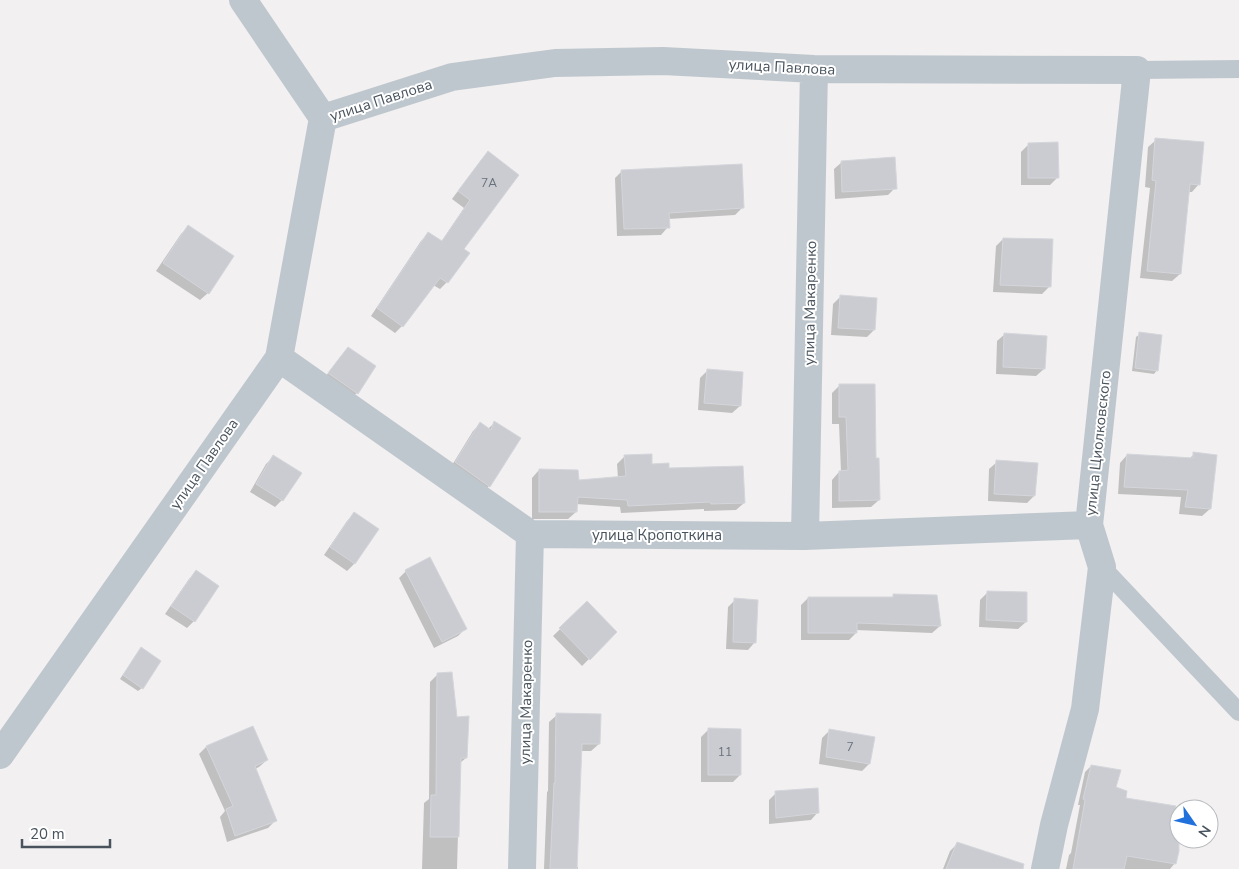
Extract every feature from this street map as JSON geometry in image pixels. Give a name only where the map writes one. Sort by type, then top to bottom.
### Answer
[{"type":"street","points":[[243,0],[323,118]]},
{"type":"street","name":"улица Павлова","points":[[0,755],[279,358],[323,118],[452,77],[555,62],[663,61],[814,69],[1137,70]]},
{"type":"street","name":"улица Макаренко","points":[[806,536],[814,69]]},
{"type":"street","name":"улица Циолковского","points":[[1045,869],[1054,826],[1086,709],[1102,567],[1089,525],[1137,70]]},
{"type":"street","points":[[279,358],[530,534]]},
{"type":"street","name":"улица Кропоткина","points":[[530,534],[806,536],[1089,525]]},
{"type":"street","name":"улица Макаренко","points":[[522,869],[530,534]]},
{"type":"lane","points":[[1137,70],[1239,69]]},
{"type":"lane","points":[[1102,567],[1239,712]]},
{"type":"building","points":[[1155,138],[1204,142],[1200,185],[1190,184],[1181,274],[1147,271],[1156,181],[1152,180]]},
{"type":"building","points":[[1058,142],[1059,178],[1028,178],[1028,143]]},
{"type":"building","points":[[488,151],[519,175],[464,249],[470,253],[448,283],[440,278],[403,327],[377,308],[428,232],[442,241],[470,200],[458,191]]},
{"type":"building","points":[[895,157],[897,189],[842,192],[841,161]]},
{"type":"building","points":[[742,164],[744,208],[669,213],[670,228],[624,229],[621,170]]},
{"type":"building","points":[[188,225],[234,256],[209,294],[163,263]]},
{"type":"building","points":[[1003,238],[1053,239],[1051,287],[1000,285]]},
{"type":"building","points":[[840,295],[877,298],[875,330],[838,328]]},
{"type":"building","points":[[1139,332],[1162,335],[1158,371],[1135,368]]},
{"type":"building","points":[[1004,333],[1047,336],[1045,369],[1003,367]]},
{"type":"building","points":[[348,347],[376,366],[358,394],[328,373]]},
{"type":"building","points":[[707,369],[743,372],[741,406],[704,403]]},
{"type":"building","points":[[839,384],[875,384],[876,458],[879,458],[880,500],[839,501],[839,471],[848,470],[846,417],[839,417]]},
{"type":"building","points":[[494,421],[521,438],[490,487],[455,462],[480,422],[491,430]]},
{"type":"building","points":[[1193,452],[1217,455],[1211,509],[1185,507],[1188,490],[1124,487],[1127,454],[1193,458]]},
{"type":"building","points":[[652,454],[652,464],[669,463],[669,468],[743,466],[745,503],[711,504],[710,502],[628,506],[627,500],[578,497],[577,512],[539,512],[539,469],[578,470],[579,480],[626,476],[624,455]]},
{"type":"building","points":[[273,455],[302,473],[283,501],[256,484]]},
{"type":"building","points":[[996,460],[1038,463],[1035,496],[994,494]]},
{"type":"building","points":[[354,512],[379,529],[355,564],[330,547]]},
{"type":"building","points":[[430,557],[467,629],[442,642],[405,570]]},
{"type":"building","points":[[196,570],[219,586],[195,622],[171,606]]},
{"type":"building","points":[[987,591],[1027,592],[1027,622],[986,620]]},
{"type":"building","points":[[893,594],[937,595],[941,626],[857,623],[857,633],[808,633],[808,597],[893,597]]},
{"type":"building","points":[[734,598],[758,600],[756,643],[733,642]]},
{"type":"building","points":[[587,601],[617,632],[590,660],[559,628]]},
{"type":"building","points":[[141,647],[161,661],[143,689],[123,675]]},
{"type":"building","points":[[452,672],[457,717],[469,716],[467,758],[461,758],[459,837],[430,837],[431,795],[436,795],[437,673]]},
{"type":"building","points":[[556,713],[601,714],[600,744],[582,744],[577,869],[550,869],[555,783]]},
{"type":"building","points":[[253,726],[268,760],[255,766],[277,821],[235,836],[226,809],[233,806],[206,746]]},
{"type":"building","points":[[708,728],[741,729],[741,775],[708,775]]},
{"type":"building","points":[[829,729],[875,737],[870,764],[826,757]]},
{"type":"building","points":[[1091,765],[1121,770],[1116,787],[1127,791],[1126,798],[1169,805],[1169,849],[1179,849],[1176,864],[1127,856],[1124,869],[1073,869],[1085,800],[1083,799]]},
{"type":"building","points":[[818,788],[819,813],[776,818],[775,791]]},
{"type":"building","points":[[957,842],[1024,864],[1023,869],[946,869]]}]
